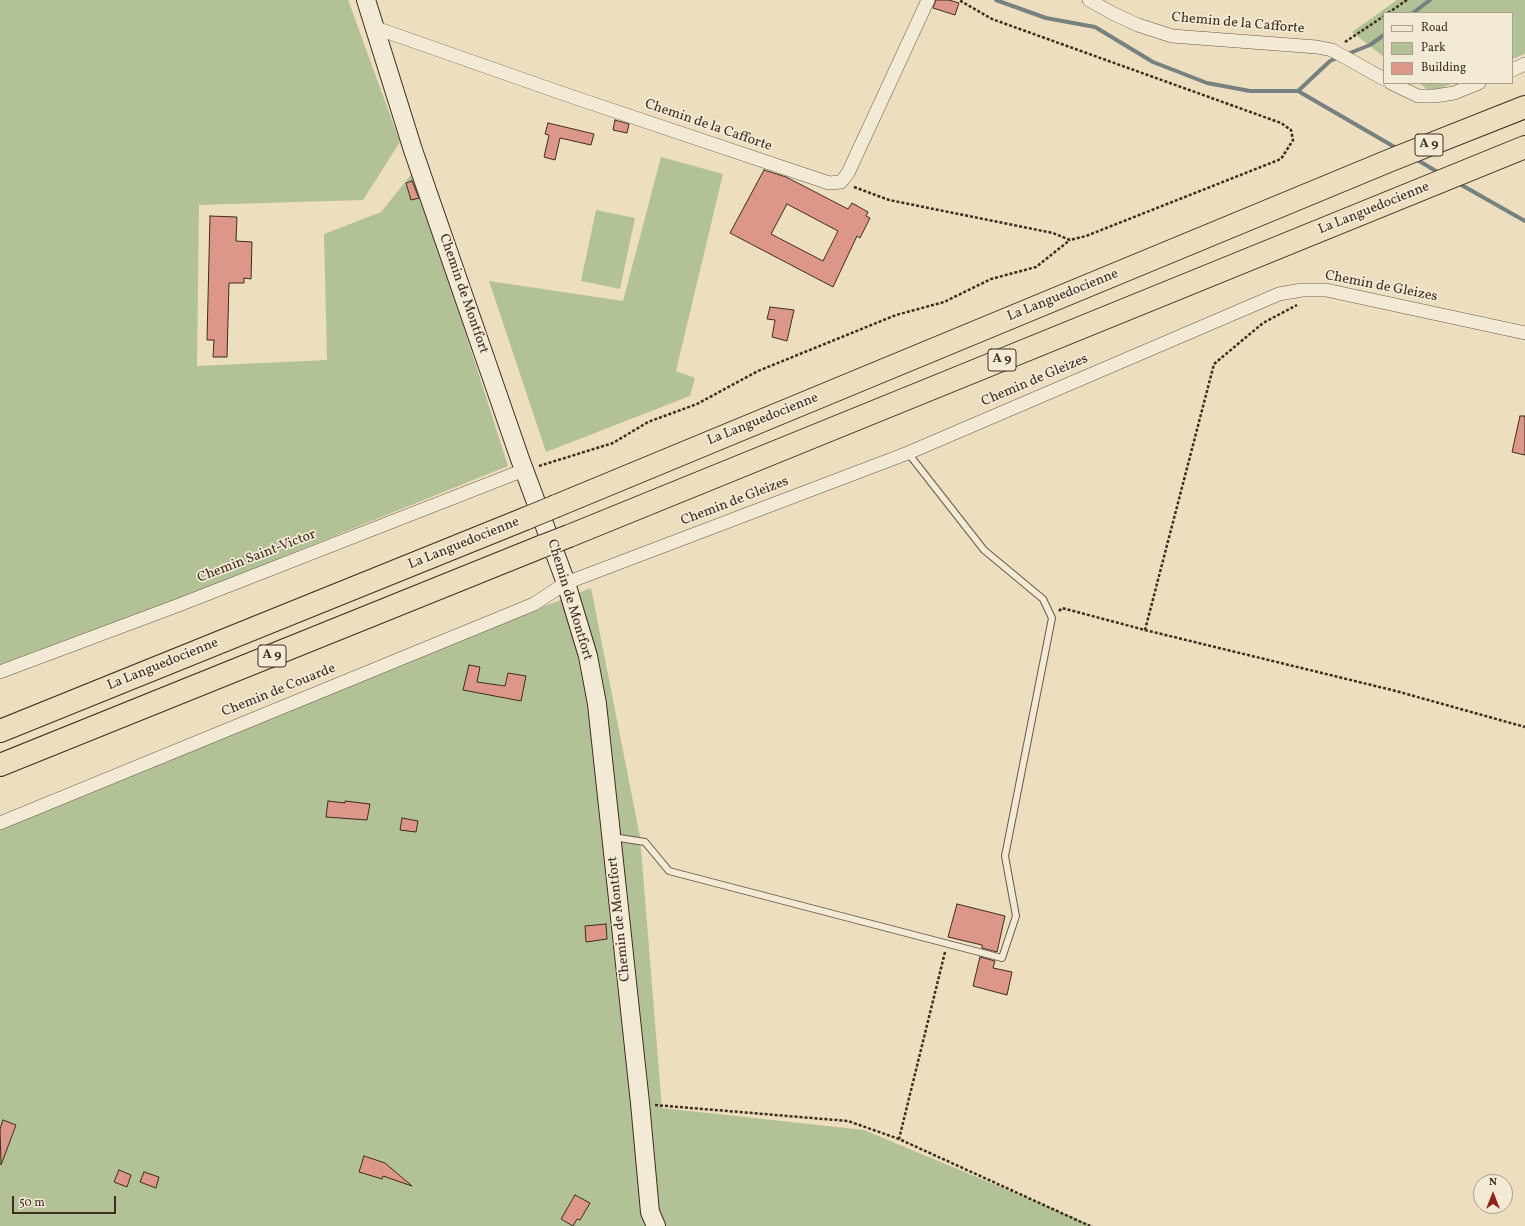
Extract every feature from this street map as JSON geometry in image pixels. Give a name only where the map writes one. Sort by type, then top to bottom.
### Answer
[{"type":"highway","name":"La Languedocienne","points":[[0,731],[527,518],[1391,160],[1525,107]]},
{"type":"highway","name":"La Languedocienne","points":[[0,765],[569,536],[1525,147]]},
{"type":"street","name":"Chemin de Montfort","points":[[366,0],[413,150],[524,470],[566,582],[588,656],[597,704],[640,1103],[650,1212],[656,1226]]},
{"type":"street","points":[[841,182],[848,173],[928,0]]},
{"type":"street","name":"Chemin de la Cafforte","points":[[1089,0],[1138,25],[1172,36],[1317,47],[1332,50],[1383,78]]},
{"type":"street","name":"Chemin de la Cafforte","points":[[376,28],[570,96],[829,183],[841,182]]},
{"type":"street","points":[[1513,70],[1525,64]]},
{"type":"street","points":[[1393,84],[1418,96],[1435,96],[1454,93],[1476,84]]},
{"type":"street","name":"Chemin de Gleizes","points":[[566,582],[908,453],[1279,294],[1302,290],[1326,290],[1525,333]]},
{"type":"street","name":"Chemin Saint-Victor","points":[[0,672],[172,608],[524,470]]},
{"type":"street","name":"Chemin de Couarde","points":[[0,822],[534,604],[566,582]]},
{"type":"lane","points":[[611,837],[645,842],[669,871],[1002,958],[1016,916],[1005,856],[1052,618],[1043,599],[984,550],[908,453]]},
{"type":"path","points":[[524,470],[613,443],[648,422],[697,404],[758,371],[896,315],[944,302],[991,280],[1036,267],[1070,240],[1086,236],[1280,159],[1294,140],[1291,130],[1280,123],[992,19],[959,0]]},
{"type":"path","points":[[1389,12],[1406,0]]},
{"type":"path","points":[[1332,50],[1383,17]]},
{"type":"path","points":[[841,182],[889,200],[1054,232],[1070,240]]},
{"type":"path","points":[[1145,630],[1214,364],[1263,322],[1298,304]]},
{"type":"path","points":[[1052,618],[1062,608],[1396,692],[1525,727]]},
{"type":"path","points":[[899,1139],[947,944]]},
{"type":"path","points":[[640,1103],[848,1121],[899,1139],[1090,1226]]},
{"type":"green space","points":[[0,0],[348,0],[400,142],[363,200],[199,205],[197,366],[327,360],[324,234],[381,212],[414,171],[508,466],[0,671]]},
{"type":"green space","points":[[1397,0],[1525,0],[1525,54],[1513,59],[1513,12],[1383,12],[1383,56],[1352,32]]},
{"type":"green space","points":[[1420,84],[1451,84],[1431,92]]},
{"type":"green space","points":[[661,157],[723,174],[676,371],[695,378],[690,396],[546,452],[489,281],[623,301]]},
{"type":"green space","points":[[596,210],[635,218],[620,289],[581,281]]},
{"type":"green space","points":[[591,588],[640,837],[662,1108],[864,1130],[1094,1226],[0,1226],[0,820]]},
{"type":"building","points":[[936,0],[949,0],[959,3],[955,15],[933,8]]},
{"type":"building","points":[[615,120],[629,124],[627,133],[613,130]]},
{"type":"building","points":[[548,123],[594,134],[591,145],[560,138],[555,160],[544,157],[549,135],[545,134]]},
{"type":"building","points":[[764,170],[786,177],[848,209],[852,203],[868,212],[866,216],[870,218],[860,238],[857,236],[833,287],[730,233]],"holes":[[[787,204],[838,231],[823,261],[771,234]]]},
{"type":"building","points":[[412,181],[419,198],[411,200],[406,183]]},
{"type":"building","points":[[210,216],[237,217],[236,241],[252,242],[251,279],[244,278],[244,283],[229,283],[227,357],[213,357],[214,340],[207,340]]},
{"type":"building","points":[[770,307],[794,310],[787,341],[772,337],[775,320],[767,319]]},
{"type":"building","points":[[1520,416],[1525,416],[1525,455],[1512,452]]},
{"type":"building","points":[[469,665],[480,667],[477,682],[505,686],[508,673],[526,676],[521,701],[463,690]]},
{"type":"building","points":[[328,801],[345,803],[345,801],[370,804],[367,820],[326,817]]},
{"type":"building","points":[[402,818],[418,821],[416,832],[400,830]]},
{"type":"building","points":[[957,904],[1005,916],[997,952],[982,948],[982,945],[948,937]]},
{"type":"building","points":[[606,924],[607,939],[586,942],[585,926]]},
{"type":"building","points":[[980,957],[995,961],[993,968],[1012,972],[1007,995],[973,986]]},
{"type":"building","points":[[3,1120],[16,1125],[1,1165],[0,1129]]},
{"type":"building","points":[[364,1156],[385,1163],[412,1186],[383,1176],[382,1179],[359,1172]]},
{"type":"building","points":[[119,1170],[131,1175],[127,1187],[114,1182]]},
{"type":"building","points":[[144,1172],[159,1177],[156,1188],[140,1182]]},
{"type":"building","points":[[575,1195],[590,1203],[580,1220],[577,1219],[573,1226],[561,1219]]},
{"type":"waterway","points":[[996,0],[1046,18],[1095,27],[1153,62],[1207,83],[1250,91],[1298,91],[1330,61],[1339,57]]},
{"type":"waterway","points":[[1414,12],[1430,0]]},
{"type":"waterway","points":[[1345,55],[1370,45],[1383,36]]},
{"type":"waterway","points":[[1298,91],[1398,149]]},
{"type":"waterway","points":[[1414,158],[1441,174]]},
{"type":"waterway","points":[[1458,183],[1525,221]]}]
